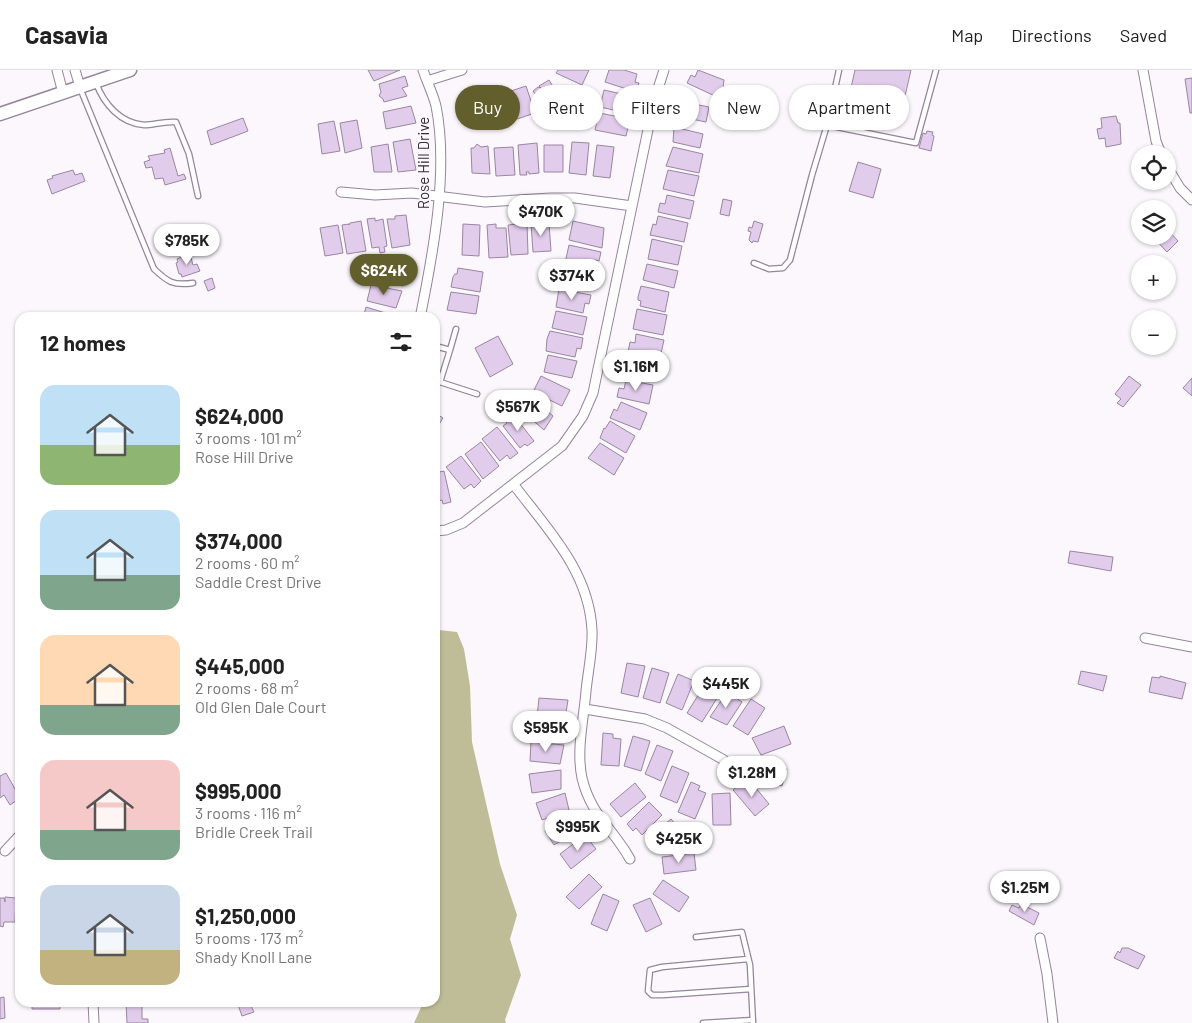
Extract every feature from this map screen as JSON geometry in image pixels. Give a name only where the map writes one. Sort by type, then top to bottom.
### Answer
[{"type":"main road","points":[[0,114],[130,70]]},
{"type":"street","points":[[57,70],[63,93]]},
{"type":"street","points":[[75,70],[80,87]]},
{"type":"street","name":"Rose Hill Drive","points":[[421,312],[440,197],[440,127],[435,104],[423,70]]},
{"type":"street","points":[[427,81],[462,70]]},
{"type":"street","points":[[440,531],[463,523],[514,485],[562,446],[583,416],[593,393],[654,100],[664,70]]},
{"type":"street","points":[[1143,70],[1158,145]]},
{"type":"street","points":[[1176,181],[1192,200]]},
{"type":"street","points":[[341,192],[375,195],[412,193],[485,202],[575,198],[632,206]]},
{"type":"street","points":[[514,485],[568,557],[584,586],[592,631],[580,756],[582,777],[588,799],[599,819],[624,847],[630,859]]},
{"type":"street","points":[[1145,638],[1192,647]]},
{"type":"street","points":[[585,709],[645,719],[667,728],[724,760]]},
{"type":"street","points":[[5,851],[15,840]]},
{"type":"street","points":[[1040,938],[1053,1023]]},
{"type":"street","points":[[93,1007],[94,1023]]},
{"type":"lane","points":[[836,85],[839,70]]},
{"type":"lane","points":[[852,130],[916,143],[936,70]]},
{"type":"lane","points":[[96,82],[102,97],[116,114],[132,123],[146,125],[164,121],[176,122],[189,154],[198,196]]},
{"type":"lane","points":[[80,87],[154,269],[168,282],[193,283]]},
{"type":"lane","points":[[754,263],[769,270],[783,268],[790,260],[826,130]]},
{"type":"lane","points":[[456,329],[440,382],[477,394]]},
{"type":"lane","points":[[440,347],[450,350]]},
{"type":"lane","points":[[696,937],[742,932],[748,959],[751,989],[753,1022],[703,1023]]},
{"type":"lane","points":[[748,959],[662,966],[650,970],[648,992],[652,995],[664,995],[751,989]]},
{"type":"shaded area","points":[[440,630],[457,632],[464,649],[470,686],[472,742],[500,864],[517,915],[510,939],[521,975],[505,1020],[506,1023],[414,1023],[421,1007],[440,1007]]},
{"type":"building","points":[[368,70],[400,70],[374,81]]},
{"type":"building","points":[[558,70],[589,70],[582,85],[556,73]]},
{"type":"building","points":[[609,70],[624,70],[637,74],[635,82],[639,83],[638,85],[614,85],[605,82]]},
{"type":"building","points":[[698,70],[724,80],[723,85],[709,85],[709,93],[699,89],[699,85],[687,83],[691,75],[695,77]]},
{"type":"building","points":[[855,70],[911,70],[908,85],[852,85]]},
{"type":"building","points":[[405,76],[408,86],[402,88],[407,96],[384,102],[379,96],[381,92],[379,84]]},
{"type":"building","points":[[1192,78],[1192,113],[1190,113],[1185,79]]},
{"type":"building","points":[[549,80],[552,85],[541,85]]},
{"type":"building","points":[[526,86],[530,98],[530,115],[520,118],[520,88]]},
{"type":"building","points":[[604,90],[613,92],[613,110],[603,108]]},
{"type":"building","points":[[699,105],[709,107],[706,122],[699,121]]},
{"type":"building","points":[[411,106],[416,123],[386,129],[383,112]]},
{"type":"building","points":[[603,114],[613,116],[613,130],[627,130],[626,136],[595,130],[603,130]]},
{"type":"building","points":[[1116,116],[1118,123],[1120,123],[1121,144],[1106,147],[1105,138],[1099,139],[1097,129],[1102,128],[1101,118]]},
{"type":"building","points":[[243,118],[248,131],[211,145],[207,131]]},
{"type":"building","points":[[357,120],[362,148],[345,153],[340,123]]},
{"type":"building","points":[[334,121],[340,151],[322,154],[318,124]]},
{"type":"building","points":[[674,130],[686,130],[703,134],[700,148],[673,142]]},
{"type":"building","points":[[927,131],[933,132],[932,135],[934,136],[931,151],[919,148],[923,133],[926,134]]},
{"type":"building","points":[[410,139],[416,170],[398,172],[393,142]]},
{"type":"building","points":[[572,142],[589,143],[586,175],[569,173]]},
{"type":"building","points":[[537,143],[539,173],[529,174],[529,172],[526,172],[527,175],[520,175],[518,145]]},
{"type":"building","points":[[388,144],[392,172],[374,172],[371,147]]},
{"type":"building","points":[[477,144],[481,147],[488,146],[490,174],[472,173],[471,148],[474,148]]},
{"type":"building","points":[[544,145],[563,145],[563,172],[544,172]]},
{"type":"building","points":[[597,145],[614,147],[610,178],[593,176]]},
{"type":"building","points":[[513,147],[515,175],[496,176],[494,148]]},
{"type":"building","points":[[673,147],[703,154],[699,173],[666,166]]},
{"type":"building","points":[[170,148],[178,176],[184,174],[186,179],[165,185],[163,178],[155,179],[152,167],[146,168],[144,162],[150,160],[148,156],[165,153],[164,150]]},
{"type":"building","points":[[858,162],[881,169],[873,198],[849,191]]},
{"type":"building","points":[[73,170],[75,175],[82,173],[85,181],[52,194],[47,180],[53,178],[52,176]]},
{"type":"building","points":[[668,170],[699,176],[694,196],[663,189]]},
{"type":"building","points":[[667,195],[694,201],[690,219],[658,212],[660,203],[665,204]]},
{"type":"building","points":[[723,199],[732,201],[729,216],[720,214]]},
{"type":"building","points":[[406,215],[410,245],[392,248],[387,219],[395,219],[395,216]]},
{"type":"building","points":[[658,216],[688,223],[684,242],[650,235],[653,224],[656,225]]},
{"type":"building","points":[[375,218],[375,221],[383,219],[387,246],[384,247],[385,252],[380,253],[379,247],[372,248],[367,219]]},
{"type":"building","points":[[361,221],[366,251],[347,254],[342,225]]},
{"type":"building","points":[[573,221],[604,228],[602,248],[569,240]]},
{"type":"building","points":[[754,221],[763,224],[758,242],[753,241],[752,243],[749,240],[751,232],[748,231],[749,227],[752,228]]},
{"type":"building","points":[[540,222],[540,224],[549,223],[551,251],[533,252],[531,223]]},
{"type":"building","points":[[527,223],[528,254],[511,255],[508,225]]},
{"type":"building","points":[[463,224],[480,225],[479,256],[462,255]]},
{"type":"building","points":[[496,224],[496,228],[506,228],[508,257],[489,258],[487,225]]},
{"type":"building","points":[[338,225],[343,253],[325,256],[320,228]]},
{"type":"building","points":[[652,239],[682,246],[678,265],[648,259]]},
{"type":"building","points":[[569,245],[601,252],[599,261],[595,260],[593,269],[565,263]]},
{"type":"building","points":[[1160,245],[1174,245],[1167,252]]},
{"type":"building","points":[[190,254],[193,265],[197,264],[200,271],[182,277],[179,274],[176,263],[178,262],[177,259]]},
{"type":"building","points":[[377,262],[406,267],[403,286],[372,280]]},
{"type":"building","points":[[647,264],[678,271],[674,288],[643,280]]},
{"type":"building","points":[[565,266],[597,274],[594,283],[590,282],[588,291],[561,285]]},
{"type":"building","points":[[458,268],[483,272],[480,292],[451,287],[453,277],[457,274]]},
{"type":"building","points":[[212,278],[215,288],[208,291],[204,281]]},
{"type":"building","points":[[371,285],[402,291],[396,308],[367,301]]},
{"type":"building","points":[[641,286],[669,292],[665,312],[640,306],[641,301],[638,300],[638,297]]},
{"type":"building","points":[[559,289],[591,295],[589,304],[585,303],[583,313],[556,307]]},
{"type":"building","points":[[451,292],[479,296],[476,314],[447,310]]},
{"type":"building","points":[[366,307],[382,312],[365,312]]},
{"type":"building","points":[[637,309],[667,315],[663,335],[633,329]]},
{"type":"building","points":[[556,311],[587,317],[583,335],[552,328]]},
{"type":"building","points":[[550,331],[583,338],[581,349],[577,348],[575,357],[546,351]]},
{"type":"building","points":[[636,334],[664,340],[660,358],[628,352],[630,342],[635,343]]},
{"type":"building","points":[[498,336],[513,364],[490,377],[475,348]]},
{"type":"building","points":[[548,355],[577,361],[572,378],[544,372]]},
{"type":"building","points":[[627,357],[658,364],[655,380],[623,374]]},
{"type":"building","points":[[541,376],[570,390],[562,406],[533,392]]},
{"type":"building","points":[[1129,376],[1141,385],[1123,407],[1117,403],[1121,399],[1115,394]]},
{"type":"building","points":[[1192,378],[1192,396],[1183,388]]},
{"type":"building","points":[[626,380],[653,385],[649,404],[617,397],[619,388],[624,389]]},
{"type":"building","points":[[532,398],[553,416],[544,430],[521,410],[523,408],[519,405],[524,399],[528,403]]},
{"type":"building","points":[[621,402],[647,413],[640,430],[610,418],[614,409],[617,411]]},
{"type":"building","points":[[509,415],[512,419],[515,417],[534,441],[520,448],[503,426],[507,423],[504,420]]},
{"type":"building","points":[[610,421],[635,436],[626,453],[600,438],[604,428]]},
{"type":"building","points":[[497,427],[518,453],[510,459],[507,455],[500,461],[482,439]]},
{"type":"building","points":[[481,442],[499,466],[483,479],[465,454]]},
{"type":"building","points":[[600,443],[624,458],[614,475],[588,458]]},
{"type":"building","points":[[461,456],[481,481],[474,488],[471,484],[464,489],[446,467]]},
{"type":"building","points":[[444,471],[451,502],[443,504],[442,500],[440,501],[440,472]]},
{"type":"building","points":[[1070,551],[1113,557],[1111,571],[1068,563]]},
{"type":"building","points":[[627,663],[645,666],[638,697],[621,693]]},
{"type":"building","points":[[652,668],[669,673],[660,703],[643,698]]},
{"type":"building","points":[[1081,671],[1107,676],[1103,691],[1078,684]]},
{"type":"building","points":[[678,674],[694,681],[682,710],[666,703]]},
{"type":"building","points":[[1160,676],[1186,683],[1182,699],[1149,692],[1152,677],[1160,678]]},
{"type":"building","points":[[704,686],[719,695],[702,722],[687,713]]},
{"type":"building","points":[[727,692],[742,702],[727,725],[710,717]]},
{"type":"building","points":[[539,698],[568,700],[565,719],[537,717]]},
{"type":"building","points":[[751,699],[765,708],[748,735],[733,726]]},
{"type":"building","points":[[534,720],[565,723],[564,741],[533,738]]},
{"type":"building","points":[[784,726],[791,744],[761,755],[752,738]]},
{"type":"building","points":[[603,733],[613,734],[613,738],[621,739],[619,766],[601,765]]},
{"type":"building","points":[[633,736],[650,741],[641,771],[624,766]]},
{"type":"building","points":[[531,742],[564,745],[560,764],[530,761]]},
{"type":"building","points":[[657,745],[673,751],[661,781],[645,774]]},
{"type":"building","points":[[756,761],[787,769],[782,786],[751,777]]},
{"type":"building","points":[[672,766],[689,773],[677,803],[660,796]]},
{"type":"building","points":[[561,770],[561,789],[532,793],[529,774]]},
{"type":"building","points":[[6,773],[15,789],[15,802],[10,805],[4,795],[0,798],[0,776]]},
{"type":"building","points":[[691,782],[700,786],[698,790],[706,793],[695,819],[678,812]]},
{"type":"building","points":[[751,782],[769,804],[755,816],[733,790],[740,784],[744,788]]},
{"type":"building","points":[[635,783],[646,797],[621,817],[610,804]]},
{"type":"building","points":[[565,793],[569,810],[542,820],[536,803]]},
{"type":"building","points":[[730,793],[731,825],[713,825],[712,794]]},
{"type":"building","points":[[649,802],[662,815],[642,835],[636,828],[633,831],[627,824]]},
{"type":"building","points":[[573,815],[581,829],[554,845],[545,831]]},
{"type":"building","points":[[671,819],[682,832],[658,853],[647,839]]},
{"type":"building","points":[[585,835],[596,849],[571,869],[560,854]]},
{"type":"building","points":[[694,853],[696,870],[664,874],[662,857]]},
{"type":"building","points":[[589,874],[602,887],[579,909],[566,897]]},
{"type":"building","points":[[663,880],[689,897],[679,912],[653,894]]},
{"type":"building","points":[[603,894],[619,901],[607,931],[591,924]]},
{"type":"building","points":[[5,897],[15,898],[15,922],[4,922],[3,927],[0,926],[0,898],[4,898],[5,902]]},
{"type":"building","points":[[650,898],[662,924],[646,932],[633,905]]},
{"type":"building","points":[[1021,904],[1039,913],[1034,925],[1009,911],[1012,905],[1019,908]]},
{"type":"building","points":[[1122,948],[1128,948],[1145,956],[1138,969],[1114,958],[1118,951],[1120,953]]},
{"type":"building","points":[[4,997],[5,1018],[0,1019],[0,998]]},
{"type":"building","points":[[32,1007],[60,1007],[60,1009],[32,1009]]},
{"type":"building","points":[[126,1007],[142,1007],[142,1019],[148,1019],[148,1023],[127,1023]]},
{"type":"building","points":[[239,1007],[252,1007],[254,1012],[242,1016]]}]
